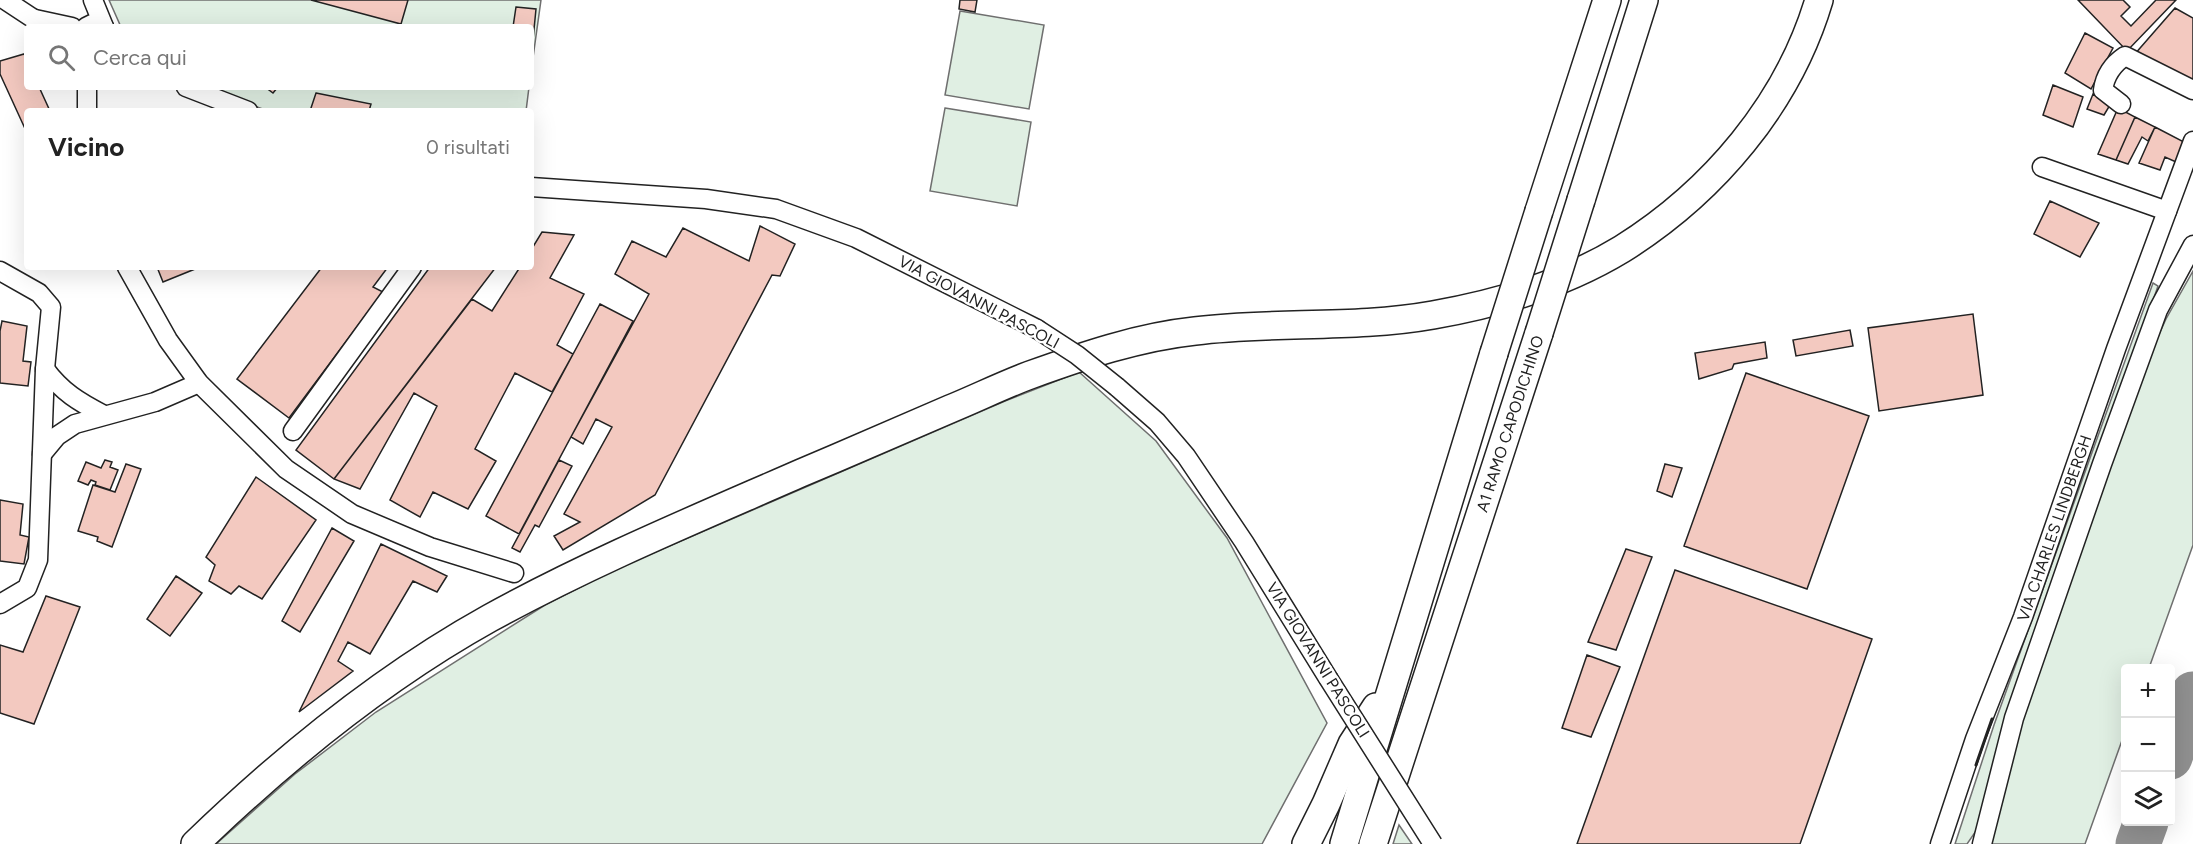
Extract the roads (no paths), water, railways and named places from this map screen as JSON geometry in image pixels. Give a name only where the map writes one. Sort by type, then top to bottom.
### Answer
[{"type":"highway","points":[[1344,844],[1494,353],[1607,0]]},
{"type":"highway","name":"A1 RAMO CAPODICHINO","points":[[1373,844],[1539,333],[1644,0]]},
{"type":"highway","points":[[195,844],[265,778],[350,711],[418,662],[488,619],[576,573],[674,528],[1024,377],[1127,344],[1193,331],[1367,322],[1431,316],[1531,290],[1576,272],[1619,250],[1663,221],[1701,189],[1736,152],[1762,117],[1788,75],[1812,24],[1819,0]]},
{"type":"highway","points":[[1306,844],[1352,744],[1395,675]]},
{"type":"street","points":[[5,0],[39,23]]},
{"type":"street","points":[[91,24],[92,0]]},
{"type":"street","points":[[2121,104],[2103,90],[2105,79],[2118,61],[2125,56],[2193,90]]},
{"type":"street","points":[[87,90],[87,108]]},
{"type":"street","points":[[194,90],[240,108]]},
{"type":"street","name":"VIA CHARLES LINDBERGH","points":[[1940,844],[1975,739],[2027,606],[2116,349],[2193,141]]},
{"type":"street","points":[[2042,166],[2167,210]]},
{"type":"street","name":"VIA GIOVANNI PASCOLI","points":[[534,187],[706,199],[776,209],[856,238],[1037,329],[1077,355],[1157,422],[1186,456],[1244,542],[1433,844]]},
{"type":"street","points":[[1982,844],[2014,718],[2102,464],[2158,310],[2193,245]]},
{"type":"street","points":[[129,270],[168,340],[199,382],[286,469],[352,514],[430,547],[514,573]]},
{"type":"street","points":[[293,432],[410,270]]},
{"type":"street","points":[[0,271],[39,293],[51,307],[45,369],[38,560],[27,588],[0,604]]},
{"type":"street","points":[[45,369],[57,385],[78,402],[104,415]]},
{"type":"street","points":[[42,454],[57,436],[75,424],[155,402],[199,382]]}]
